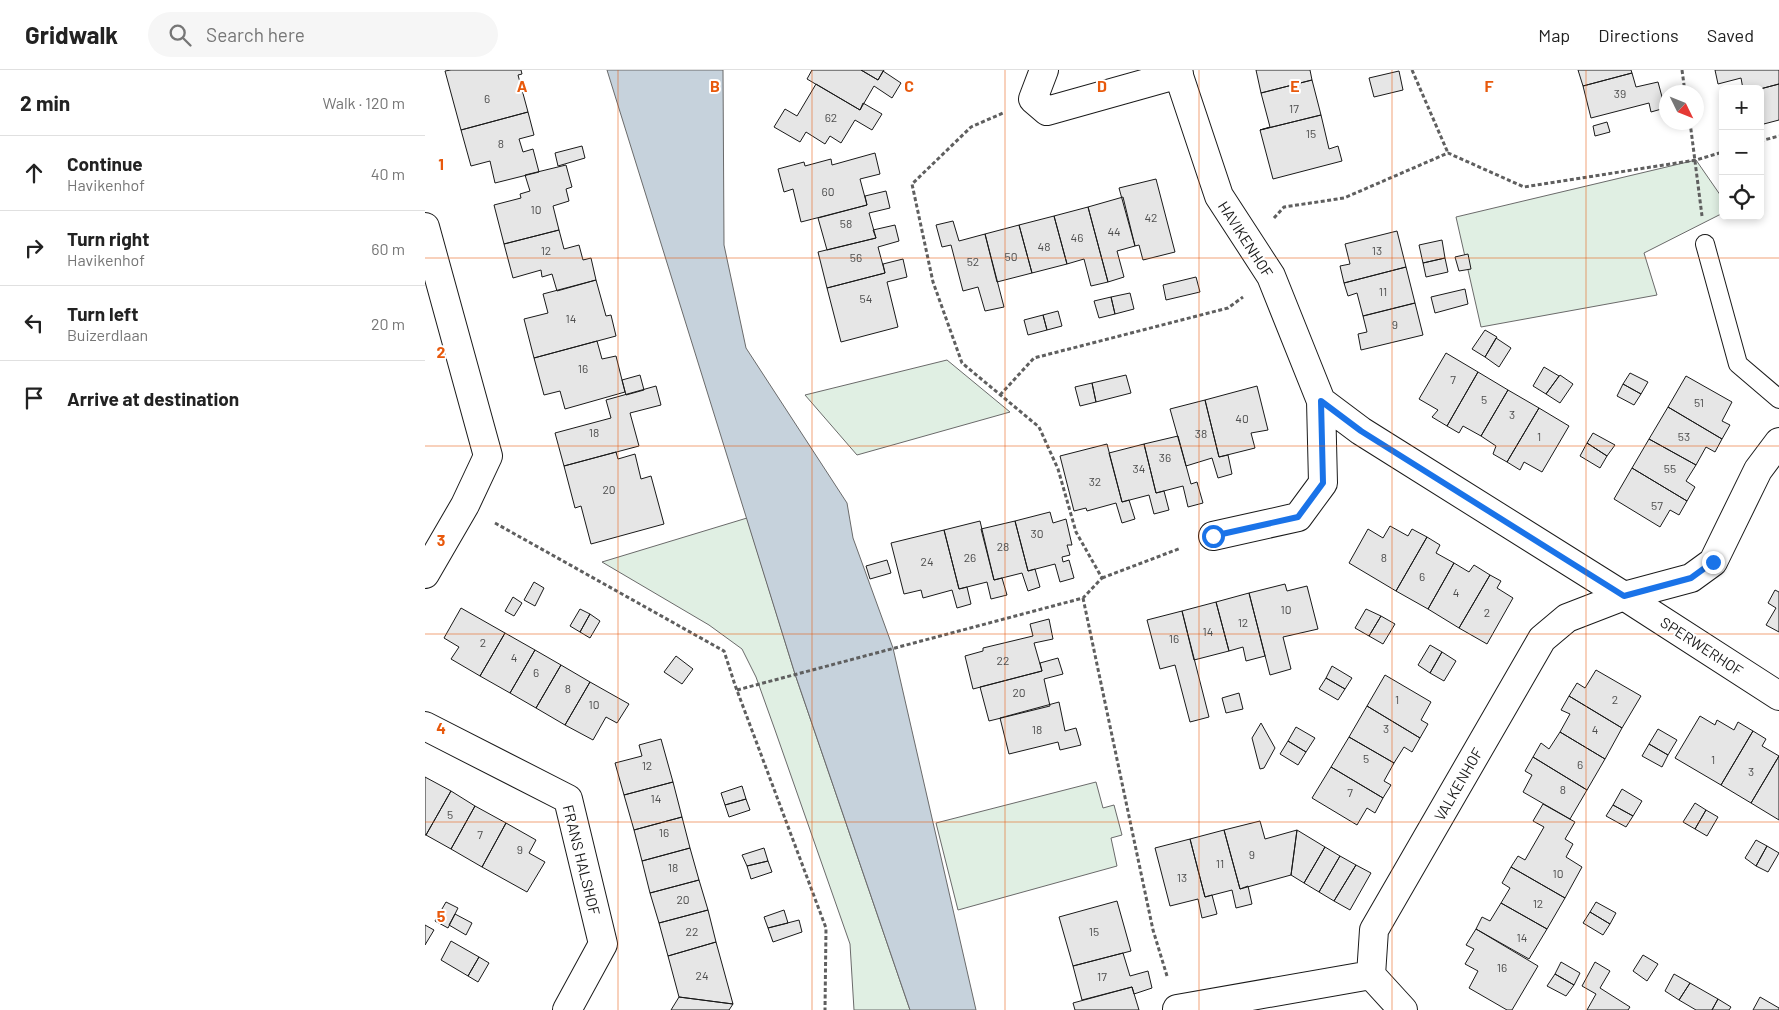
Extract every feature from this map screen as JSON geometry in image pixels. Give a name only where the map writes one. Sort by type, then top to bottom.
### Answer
[{"type":"street","points":[[1033,99],[1044,70]]},
{"type":"street","name":"HAVIKENHOF","points":[[1033,99],[1047,111],[1178,72],[1219,196],[1271,276],[1321,401],[1323,483],[1298,517],[1213,536]]},
{"type":"street","points":[[425,227],[488,456],[465,505],[425,574]]},
{"type":"street","points":[[1321,401],[1361,431],[1624,596]]},
{"type":"street","name":"VALKENHOF","points":[[1371,975],[1374,930],[1542,639],[1567,618],[1624,596],[1691,578],[1713,562],[1758,470],[1779,442]]},
{"type":"street","name":"SPERWERHOF","points":[[1624,596],[1779,696]]},
{"type":"street","name":"FRANS HALSHOF","points":[[425,726],[568,799],[603,944],[567,1010]]},
{"type":"street","points":[[1177,1009],[1371,975],[1403,1010]]},
{"type":"lane","points":[[1705,244],[1738,364],[1779,398]]},
{"type":"path","points":[[1412,70],[1448,153],[1523,187],[1695,160],[1719,153]]},
{"type":"path","points":[[1682,70],[1684,85]]},
{"type":"path","points":[[1033,99],[971,127],[912,184],[933,282],[962,363],[1039,427],[1058,469],[1076,532],[1102,578]]},
{"type":"path","points":[[1691,130],[1705,244]]},
{"type":"path","points":[[1764,140],[1779,136]]},
{"type":"path","points":[[1252,246],[1284,207],[1345,198],[1448,153]]},
{"type":"path","points":[[1000,394],[1034,358],[1228,308],[1271,276]]},
{"type":"path","points":[[465,505],[724,651],[826,928],[825,1010]]},
{"type":"path","points":[[737,690],[1083,598],[1102,578],[1213,536]]},
{"type":"path","points":[[1083,598],[1153,930],[1177,1009]]},
{"type":"green space","points":[[1696,160],[1719,193],[1719,215],[1644,253],[1657,295],[1481,327],[1456,217]]},
{"type":"green space","points":[[947,360],[1010,412],[857,455],[805,395]]},
{"type":"green space","points":[[747,518],[795,674],[910,1010],[854,1010],[850,944],[756,677],[742,649],[709,625],[602,562]]},
{"type":"green space","points":[[1096,782],[1103,808],[1114,805],[1122,835],[1111,838],[1117,866],[958,910],[936,823]]},
{"type":"shaded area","points":[[607,70],[723,70],[724,245],[746,348],[847,503],[853,538],[893,648],[976,1010],[910,1010],[795,674]]},
{"type":"building","points":[[521,70],[522,74],[518,75],[528,112],[461,130],[445,71]]},
{"type":"building","points":[[812,70],[861,70],[878,80],[883,71],[901,83],[892,98],[874,86],[860,110],[807,79]]},
{"type":"building","points":[[861,70],[884,70],[878,80]]},
{"type":"building","points":[[1256,70],[1310,70],[1312,80],[1261,93]]},
{"type":"building","points":[[1578,70],[1631,70],[1632,73],[1583,86]]},
{"type":"building","points":[[1715,70],[1779,70],[1779,84],[1764,88],[1764,85],[1742,85],[1741,78],[1718,84]]},
{"type":"building","points":[[1399,71],[1403,90],[1374,97],[1369,78]]},
{"type":"building","points":[[1632,73],[1636,87],[1658,82],[1659,110],[1651,112],[1649,103],[1591,118],[1583,86]]},
{"type":"building","points":[[1312,80],[1321,115],[1260,130],[1270,127],[1261,93]]},
{"type":"building","points":[[816,84],[860,110],[863,103],[882,114],[872,130],[855,120],[841,143],[830,136],[825,144],[806,132],[800,142],[774,127],[785,109],[797,116]]},
{"type":"building","points":[[1779,84],[1779,120],[1764,124],[1764,88]]},
{"type":"building","points":[[528,112],[534,135],[519,139],[523,152],[533,149],[539,172],[495,183],[490,161],[471,166],[461,130]]},
{"type":"building","points":[[1321,115],[1329,149],[1338,146],[1342,161],[1273,179],[1260,130]]},
{"type":"building","points":[[1607,122],[1610,132],[1595,136],[1593,126]]},
{"type":"building","points":[[582,146],[585,158],[558,166],[555,153]]},
{"type":"building","points":[[875,153],[880,174],[860,179],[867,205],[801,222],[793,189],[784,192],[778,169],[804,162],[805,166],[831,159],[832,165]]},
{"type":"building","points":[[566,165],[572,187],[566,189],[569,201],[553,206],[559,230],[504,244],[494,205],[521,198],[520,194],[530,191],[525,175]]},
{"type":"building","points":[[1156,179],[1175,252],[1143,260],[1139,245],[1135,246],[1119,188]]},
{"type":"building","points":[[886,191],[890,208],[869,213],[876,238],[827,250],[818,218],[867,205],[865,196]]},
{"type":"building","points":[[1123,197],[1135,246],[1117,251],[1124,277],[1108,282],[1088,207]]},
{"type":"building","points":[[1088,207],[1108,282],[1091,286],[1084,259],[1067,264],[1054,216]]},
{"type":"building","points":[[1054,216],[1067,264],[1032,273],[1019,225]]},
{"type":"building","points":[[953,221],[959,241],[985,234],[1004,307],[985,311],[978,287],[963,291],[951,245],[942,247],[936,225]]},
{"type":"building","points":[[895,225],[899,241],[878,247],[885,273],[827,288],[818,252],[876,238],[873,230]]},
{"type":"building","points":[[1019,225],[1032,273],[997,282],[985,234]]},
{"type":"building","points":[[559,230],[564,249],[579,245],[583,260],[591,258],[596,280],[557,291],[552,274],[542,277],[541,270],[513,278],[504,244]]},
{"type":"building","points":[[1397,231],[1406,267],[1344,283],[1340,266],[1350,264],[1345,244]]},
{"type":"building","points":[[1442,240],[1445,258],[1423,263],[1419,245]]},
{"type":"building","points":[[1468,254],[1471,269],[1459,271],[1455,257]]},
{"type":"building","points":[[1445,258],[1448,272],[1426,277],[1423,263]]},
{"type":"building","points":[[903,259],[907,277],[887,282],[898,327],[841,342],[827,288],[885,273],[883,264]]},
{"type":"building","points":[[1406,267],[1415,303],[1363,316],[1357,293],[1348,296],[1344,283]]},
{"type":"building","points":[[1196,277],[1200,292],[1166,300],[1163,285]]},
{"type":"building","points":[[596,280],[606,316],[611,315],[616,336],[534,358],[524,319],[548,313],[543,294]]},
{"type":"building","points":[[1465,289],[1468,304],[1435,313],[1431,297]]},
{"type":"building","points":[[1130,293],[1134,309],[1115,314],[1111,297]]},
{"type":"building","points":[[1111,297],[1115,314],[1099,318],[1094,301]]},
{"type":"building","points":[[1415,303],[1423,335],[1361,350],[1358,334],[1367,332],[1363,316]]},
{"type":"building","points":[[1058,311],[1062,326],[1047,330],[1043,315]]},
{"type":"building","points":[[1043,315],[1047,330],[1028,335],[1024,320]]},
{"type":"building","points":[[1485,330],[1497,337],[1485,357],[1472,349]]},
{"type":"building","points":[[1496,338],[1511,348],[1499,367],[1485,357]]},
{"type":"building","points":[[597,341],[602,359],[616,356],[625,392],[565,409],[560,391],[544,395],[534,358]]},
{"type":"building","points":[[1446,353],[1478,372],[1447,426],[1432,417],[1438,410],[1419,399]]},
{"type":"building","points":[[1544,367],[1559,376],[1546,394],[1533,386]]},
{"type":"building","points":[[1478,372],[1508,390],[1481,436],[1463,426],[1459,433],[1447,426]]},
{"type":"building","points":[[1630,373],[1648,382],[1641,394],[1623,384]]},
{"type":"building","points":[[640,375],[644,390],[626,395],[622,380]]},
{"type":"building","points":[[1126,375],[1131,393],[1096,402],[1092,383]]},
{"type":"building","points":[[1560,375],[1573,384],[1560,403],[1546,394]]},
{"type":"building","points":[[1686,376],[1732,402],[1722,421],[1730,425],[1722,439],[1668,407]]},
{"type":"building","points":[[1092,383],[1096,402],[1080,406],[1075,387]]},
{"type":"building","points":[[1623,384],[1641,394],[1634,405],[1617,396]]},
{"type":"building","points":[[656,386],[661,405],[630,413],[639,446],[564,466],[555,433],[611,418],[606,400]]},
{"type":"building","points":[[1257,386],[1268,430],[1251,433],[1255,448],[1219,457],[1205,400]]},
{"type":"building","points":[[1508,390],[1539,408],[1507,462],[1493,454],[1496,446],[1481,436]]},
{"type":"building","points":[[1205,400],[1219,457],[1228,455],[1232,474],[1218,478],[1212,458],[1186,466],[1170,409]]},
{"type":"building","points":[[1668,407],[1722,439],[1715,452],[1706,447],[1696,465],[1649,439]]},
{"type":"building","points":[[1539,408],[1569,426],[1542,472],[1524,462],[1520,470],[1507,462]]},
{"type":"building","points":[[1593,433],[1615,445],[1607,456],[1587,443]]},
{"type":"building","points":[[1178,436],[1191,484],[1197,482],[1203,503],[1188,507],[1183,486],[1156,493],[1144,444]]},
{"type":"building","points":[[1649,439],[1696,465],[1686,481],[1695,487],[1687,501],[1632,468]]},
{"type":"building","points":[[1587,443],[1607,456],[1600,468],[1580,456]]},
{"type":"building","points":[[1107,444],[1122,502],[1129,500],[1135,519],[1122,523],[1116,503],[1087,511],[1086,508],[1074,511],[1060,456]]},
{"type":"building","points":[[1144,444],[1156,493],[1164,491],[1169,510],[1154,514],[1149,495],[1122,502],[1109,453]]},
{"type":"building","points":[[616,452],[618,459],[635,454],[641,479],[651,476],[664,524],[591,544],[581,506],[575,508],[564,466]]},
{"type":"building","points":[[1632,468],[1687,501],[1679,515],[1670,510],[1660,527],[1614,499]]},
{"type":"building","points":[[1050,512],[1053,523],[1066,519],[1072,545],[1067,545],[1070,555],[1062,557],[1063,562],[1069,560],[1074,578],[1060,582],[1055,564],[1028,571],[1015,521]]},
{"type":"building","points":[[980,521],[994,580],[1002,578],[1007,595],[991,599],[987,582],[959,589],[944,530]]},
{"type":"building","points":[[1015,521],[1028,571],[1035,569],[1040,587],[1028,591],[1022,573],[994,580],[981,529]]},
{"type":"building","points":[[1390,526],[1408,536],[1412,529],[1427,537],[1396,591],[1349,563],[1368,529],[1383,538]]},
{"type":"building","points":[[944,530],[959,589],[967,587],[971,604],[957,608],[952,590],[923,598],[921,590],[904,594],[891,543]]},
{"type":"building","points":[[1427,537],[1440,545],[1436,553],[1454,563],[1428,609],[1396,591]]},
{"type":"building","points":[[887,560],[891,573],[870,579],[866,566]]},
{"type":"building","points":[[1454,563],[1469,572],[1474,565],[1490,575],[1459,628],[1428,609]]},
{"type":"building","points":[[1490,575],[1501,581],[1497,588],[1513,598],[1487,644],[1459,628]]},
{"type":"building","points":[[534,582],[544,588],[535,606],[524,600]]},
{"type":"building","points":[[1285,584],[1287,591],[1307,586],[1318,629],[1283,637],[1291,669],[1270,675],[1249,593]]},
{"type":"building","points":[[1775,590],[1779,592],[1779,632],[1766,625],[1776,608],[1768,603]]},
{"type":"building","points":[[1249,593],[1265,656],[1246,661],[1243,647],[1229,651],[1216,602]]},
{"type":"building","points":[[513,597],[522,603],[514,616],[505,611]]},
{"type":"building","points":[[1216,602],[1229,651],[1194,660],[1182,611]]},
{"type":"building","points":[[461,608],[505,633],[480,676],[451,659],[459,647],[444,638]]},
{"type":"building","points":[[580,609],[590,614],[580,632],[570,626]]},
{"type":"building","points":[[1366,609],[1381,616],[1369,636],[1355,628]]},
{"type":"building","points":[[1182,611],[1209,717],[1190,722],[1175,665],[1160,669],[1147,620]]},
{"type":"building","points":[[590,614],[600,621],[590,638],[580,632]]},
{"type":"building","points":[[1381,616],[1395,624],[1383,644],[1369,636]]},
{"type":"building","points":[[1049,619],[1053,639],[1034,643],[1042,671],[973,689],[965,656],[983,651],[983,648],[1033,636],[1030,624]]},
{"type":"building","points":[[505,633],[535,650],[510,693],[480,676]]},
{"type":"building","points":[[1430,645],[1442,652],[1430,673],[1418,665]]},
{"type":"building","points":[[535,650],[561,665],[536,708],[510,693]]},
{"type":"building","points":[[1442,652],[1456,661],[1444,681],[1430,673]]},
{"type":"building","points":[[676,656],[693,669],[682,684],[664,672]]},
{"type":"building","points":[[1058,658],[1063,674],[1044,679],[1050,706],[989,721],[980,687],[1042,671],[1040,663]]},
{"type":"building","points":[[561,665],[590,682],[565,725],[536,708]]},
{"type":"building","points":[[1332,666],[1352,678],[1345,689],[1326,678]]},
{"type":"building","points":[[1596,670],[1641,696],[1622,728],[1569,696],[1577,683],[1585,688]]},
{"type":"building","points":[[1385,675],[1431,702],[1421,720],[1428,724],[1420,738],[1367,706]]},
{"type":"building","points":[[1326,678],[1345,689],[1338,700],[1319,689]]},
{"type":"building","points":[[590,682],[629,704],[617,723],[606,717],[593,740],[565,725]]},
{"type":"building","points":[[1239,693],[1243,709],[1226,713],[1222,698]]},
{"type":"building","points":[[1569,696],[1622,728],[1605,759],[1560,732],[1570,714],[1561,710]]},
{"type":"building","points":[[1059,702],[1065,731],[1076,728],[1081,745],[1060,750],[1058,742],[1009,754],[1000,718]]},
{"type":"building","points":[[1367,706],[1420,738],[1412,752],[1404,747],[1394,763],[1349,737]]},
{"type":"building","points":[[1700,716],[1715,725],[1717,720],[1734,730],[1738,722],[1753,731],[1721,785],[1675,758]]},
{"type":"building","points":[[1261,723],[1275,748],[1264,768],[1260,769],[1252,738]]},
{"type":"building","points":[[1296,727],[1315,738],[1306,752],[1288,741]]},
{"type":"building","points":[[1658,729],[1677,740],[1668,755],[1649,744]]},
{"type":"building","points":[[1753,731],[1766,739],[1762,746],[1779,756],[1751,803],[1721,785]]},
{"type":"building","points":[[1560,732],[1605,759],[1587,790],[1533,757],[1541,743],[1549,749]]},
{"type":"building","points":[[1349,737],[1394,763],[1384,781],[1391,785],[1383,798],[1331,767]]},
{"type":"building","points":[[661,739],[673,782],[624,795],[615,763],[642,756],[639,745]]},
{"type":"building","points":[[1288,741],[1306,752],[1298,765],[1280,754]]},
{"type":"building","points":[[1649,744],[1668,755],[1662,767],[1642,756]]},
{"type":"building","points":[[1779,756],[1779,820],[1751,803]]},
{"type":"building","points":[[1533,757],[1587,790],[1570,819],[1523,792],[1532,775],[1525,771]]},
{"type":"building","points":[[1331,767],[1383,798],[1375,813],[1367,808],[1357,825],[1312,798]]},
{"type":"building","points":[[425,777],[451,791],[426,835],[425,835]]},
{"type":"building","points":[[673,782],[682,817],[634,830],[624,795]]},
{"type":"building","points":[[742,786],[746,799],[725,805],[721,793]]},
{"type":"building","points":[[1622,789],[1642,801],[1633,816],[1613,805]]},
{"type":"building","points":[[451,791],[475,806],[451,849],[426,835]]},
{"type":"building","points":[[746,799],[750,810],[729,817],[725,805]]},
{"type":"building","points":[[1695,803],[1706,810],[1695,829],[1683,822]]},
{"type":"building","points":[[1543,804],[1575,822],[1565,839],[1573,844],[1566,857],[1582,867],[1565,898],[1511,867],[1518,856],[1525,860],[1544,827],[1533,821]]},
{"type":"building","points":[[1613,805],[1633,816],[1626,827],[1606,816]]},
{"type":"building","points":[[475,806],[506,823],[482,867],[451,849]]},
{"type":"building","points":[[1706,810],[1718,817],[1707,836],[1695,829]]},
{"type":"building","points":[[682,817],[690,848],[642,861],[634,830]]},
{"type":"building","points":[[1260,821],[1265,839],[1297,830],[1291,875],[1240,889],[1224,830]]},
{"type":"building","points":[[506,823],[536,840],[529,853],[545,862],[527,892],[482,867]]},
{"type":"building","points":[[1224,830],[1240,889],[1248,886],[1252,904],[1236,908],[1232,890],[1205,897],[1190,839]]},
{"type":"building","points":[[1297,830],[1325,847],[1304,883],[1291,875]]},
{"type":"building","points":[[1190,839],[1205,897],[1212,895],[1217,914],[1202,918],[1198,899],[1170,906],[1155,848]]},
{"type":"building","points":[[1756,840],[1767,846],[1756,866],[1745,858]]},
{"type":"building","points":[[1767,846],[1779,853],[1768,872],[1756,866]]},
{"type":"building","points":[[1325,847],[1340,856],[1319,892],[1304,883]]},
{"type":"building","points":[[690,848],[699,880],[650,893],[642,861]]},
{"type":"building","points":[[764,848],[768,861],[747,866],[742,855]]},
{"type":"building","points":[[1340,856],[1356,865],[1334,901],[1319,892]]},
{"type":"building","points":[[768,861],[772,872],[751,879],[747,866]]},
{"type":"building","points":[[1356,865],[1371,873],[1350,910],[1334,901]]},
{"type":"building","points":[[1511,867],[1565,898],[1547,929],[1501,903],[1510,888],[1502,883]]},
{"type":"building","points":[[699,880],[708,910],[659,923],[650,893]]},
{"type":"building","points":[[1117,901],[1131,951],[1073,966],[1059,917]]},
{"type":"building","points":[[446,902],[458,908],[448,928],[435,921]]},
{"type":"building","points":[[1596,902],[1616,913],[1610,924],[1590,912]]},
{"type":"building","points":[[1501,903],[1547,929],[1529,959],[1476,929],[1482,917],[1490,921]]},
{"type":"building","points":[[708,910],[716,942],[668,956],[659,923]]},
{"type":"building","points":[[784,910],[788,923],[768,928],[764,917]]},
{"type":"building","points":[[1590,912],[1610,924],[1603,935],[1583,923]]},
{"type":"building","points":[[455,914],[472,923],[466,935],[449,925]]},
{"type":"building","points":[[799,920],[802,932],[773,942],[768,928]]},
{"type":"building","points":[[425,925],[434,930],[425,945]]},
{"type":"building","points":[[1476,929],[1538,966],[1512,1010],[1507,1010],[1469,988],[1478,971],[1465,964],[1474,949],[1466,945]]},
{"type":"building","points":[[451,941],[479,957],[468,976],[441,960]]},
{"type":"building","points":[[716,942],[733,1004],[679,997],[668,956]]},
{"type":"building","points":[[1123,953],[1130,976],[1148,971],[1152,988],[1134,994],[1132,987],[1082,1000],[1073,966]]},
{"type":"building","points":[[1643,955],[1658,964],[1647,981],[1633,971]]},
{"type":"building","points":[[479,957],[489,963],[478,982],[468,976]]},
{"type":"building","points":[[1561,962],[1580,973],[1574,985],[1555,974]]},
{"type":"building","points":[[1595,962],[1610,971],[1600,988],[1630,1007],[1628,1010],[1587,1010],[1596,994],[1582,986]]},
{"type":"building","points":[[1555,974],[1574,985],[1566,996],[1547,986]]},
{"type":"building","points":[[1674,974],[1690,983],[1679,1000],[1665,991]]},
{"type":"building","points":[[1690,983],[1718,999],[1712,1010],[1696,1010],[1679,1000]]},
{"type":"building","points":[[1132,987],[1139,1010],[1075,1010],[1073,1003]]},
{"type":"building","points":[[679,997],[733,1004],[729,1010],[671,1010]]},
{"type":"building","points":[[1760,997],[1779,1008],[1779,1010],[1753,1010]]},
{"type":"building","points":[[1718,999],[1731,1007],[1729,1010],[1712,1010]]},
{"type":"route","points":[[1213,536],[1298,517],[1323,483],[1321,401],[1361,431],[1624,596],[1691,578],[1713,562]]}]
